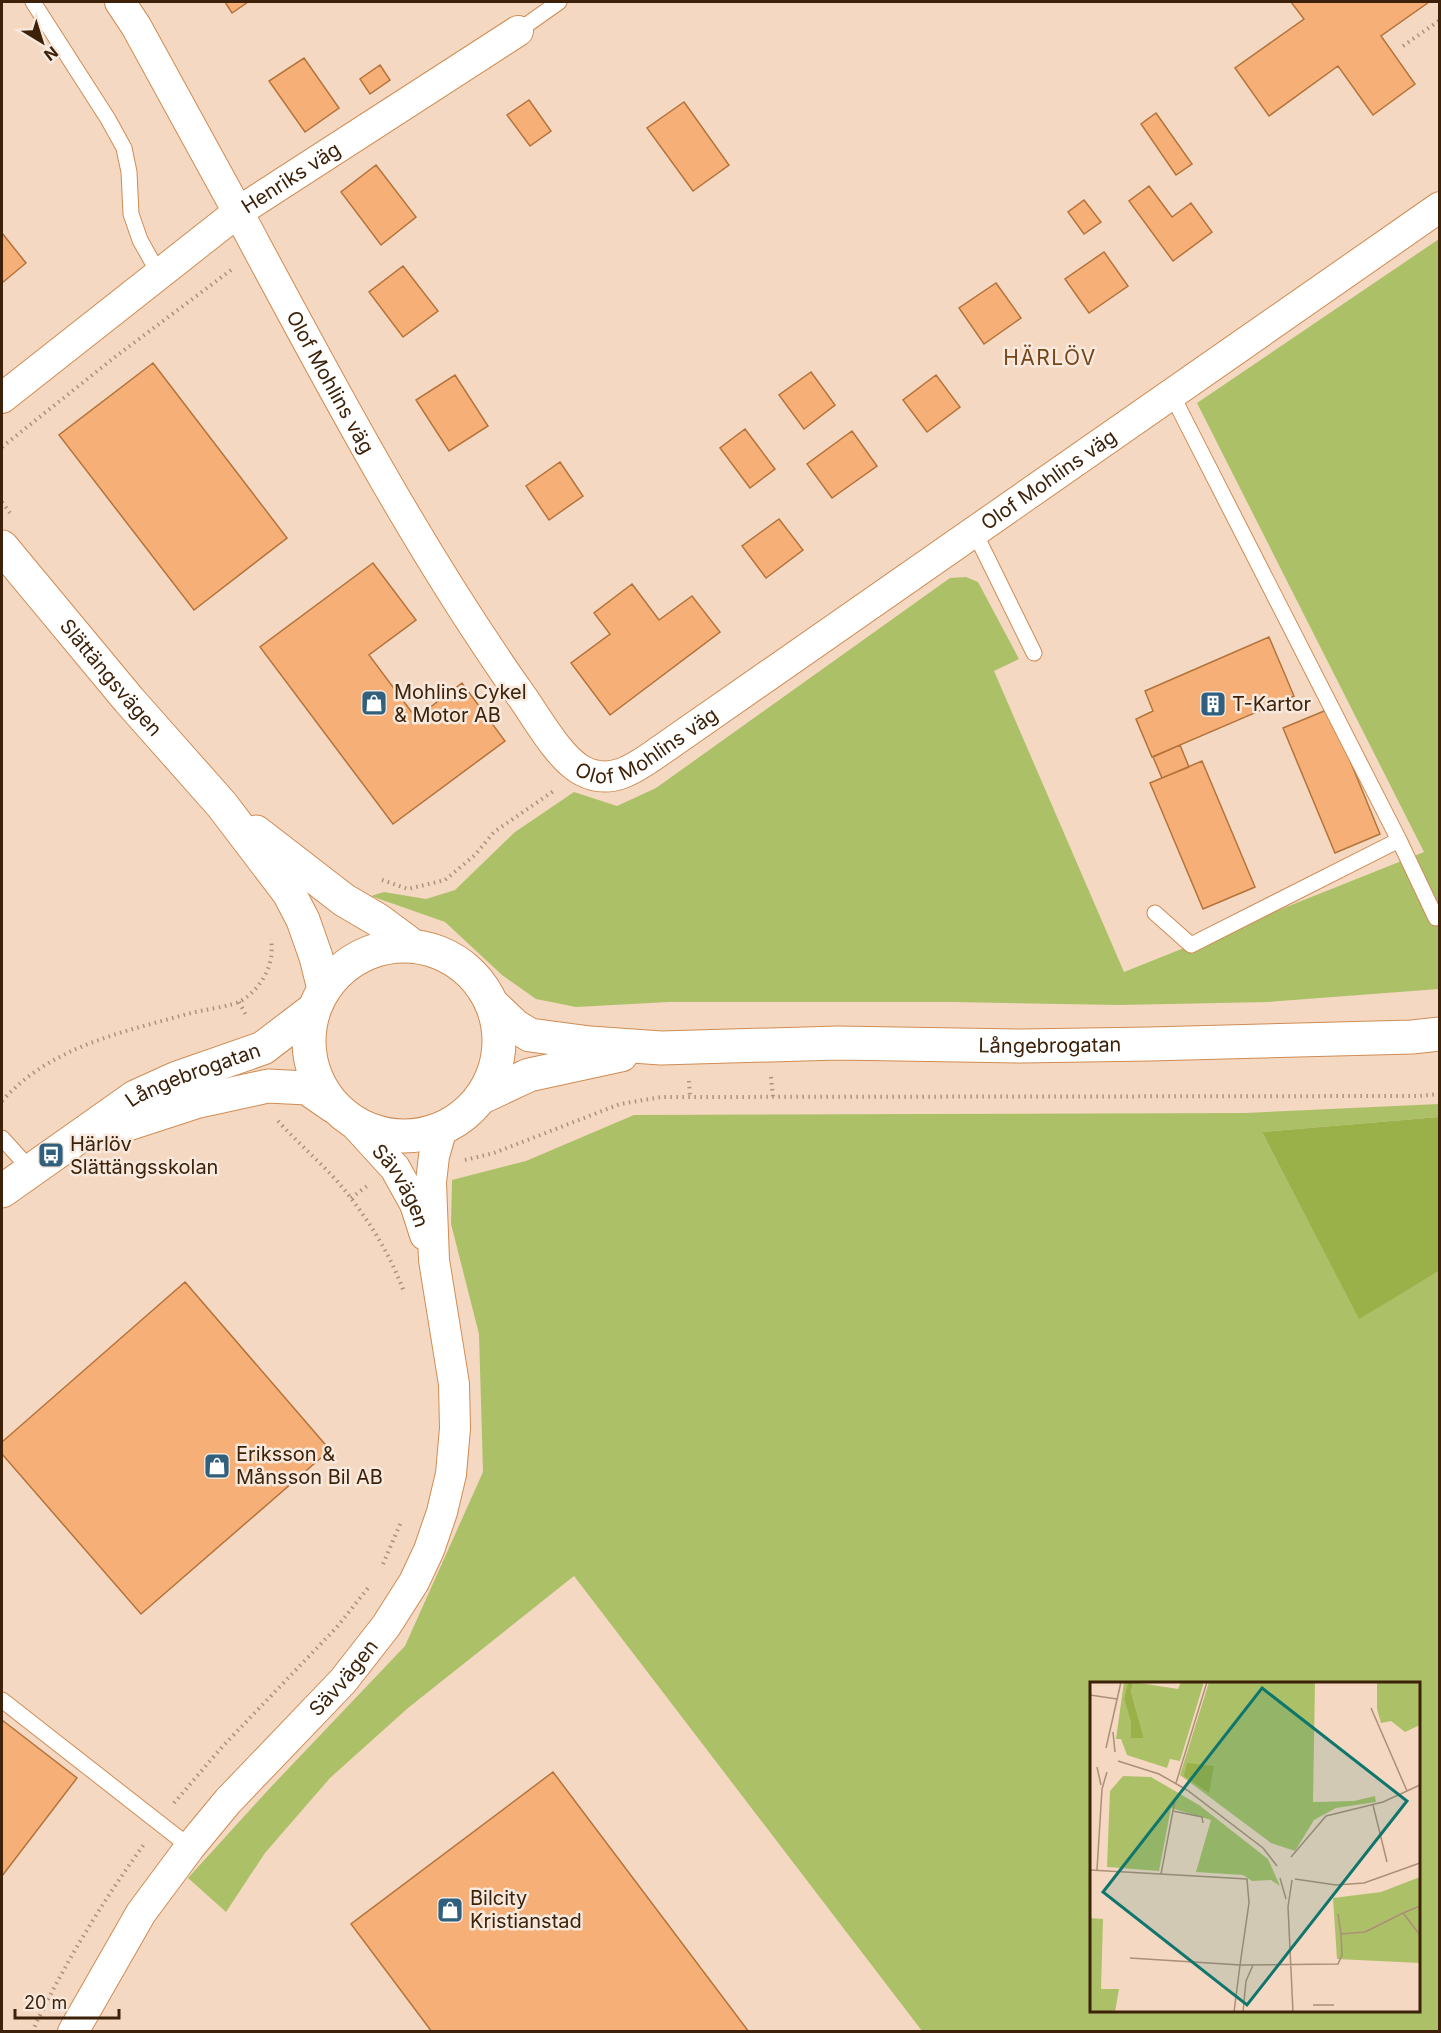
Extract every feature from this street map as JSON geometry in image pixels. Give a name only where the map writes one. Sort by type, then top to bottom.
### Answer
[{"type":"main road","name":"Slättängsvägen","points":[[8,533],[129,700],[222,805],[288,894],[303,920],[316,957],[319,999]]},
{"type":"main road","name":"Slättängsvägen","points":[[222,805],[344,900],[378,920],[413,946]]},
{"type":"main road","points":[[413,946],[438,952],[460,964],[479,982],[492,1004],[498,1028],[499,1053],[492,1077],[480,1098],[438,1142],[419,1135],[396,1136],[373,1131],[343,1114],[322,1090],[309,1050],[309,1029],[319,999],[348,964],[378,949],[413,946]]},
{"type":"main road","name":"Långebrogatan","points":[[2,1191],[30,1169],[73,1142],[135,1097],[177,1078],[263,1048],[319,999]]},
{"type":"main road","name":"Långebrogatan","points":[[492,1004],[515,1026],[530,1035],[661,1048],[816,1043],[1022,1046],[1150,1044],[1412,1037],[1440,1034]]},
{"type":"main road","name":"Långebrogatan","points":[[480,1098],[529,1075],[661,1048]]},
{"type":"main road","name":"Långebrogatan","points":[[73,1142],[195,1102],[268,1086],[307,1088],[343,1114]]},
{"type":"street","name":"Henriks väg","points":[[120,2],[136,26],[237,212],[518,31]]},
{"type":"street","name":"Olof Mohlins väg","points":[[237,212],[376,466],[483,641],[564,757],[583,771],[611,778],[637,766],[1440,207]]},
{"type":"street","points":[[2,398],[237,212]]},
{"type":"street","name":"Sävvägen","points":[[343,1114],[395,1168],[415,1204],[434,1260]]},
{"type":"street","name":"Sävvägen","points":[[73,2031],[141,1913],[228,1801],[350,1672],[386,1626],[414,1581],[429,1550],[442,1512],[451,1474],[455,1428],[454,1384],[434,1260],[431,1182],[438,1142]]},
{"type":"lane","points":[[33,2],[124,148],[129,172],[132,214],[140,240],[159,274]]},
{"type":"lane","points":[[518,31],[559,2]]},
{"type":"lane","points":[[1171,393],[1399,840],[1436,918]]},
{"type":"lane","points":[[974,531],[1034,653]]},
{"type":"lane","points":[[1155,913],[1191,945],[1399,840]]},
{"type":"lane","points":[[2,1138],[30,1169]]},
{"type":"lane","points":[[2,1700],[190,1847]]},
{"type":"path","points":[[1403,46],[1440,20]]},
{"type":"path","points":[[2,447],[115,357],[258,250]]},
{"type":"path","points":[[2,502],[8,533]]},
{"type":"path","points":[[376,878],[408,889],[445,880],[475,855],[494,832],[583,771]]},
{"type":"path","points":[[2,1101],[12,1089],[56,1057],[94,1041],[208,1008],[239,1002],[263,1048]]},
{"type":"path","points":[[771,1072],[773,1097]]},
{"type":"path","points":[[689,1074],[690,1098]]},
{"type":"path","points":[[268,1086],[274,1117],[351,1198],[372,1228],[394,1267],[407,1300]]},
{"type":"path","points":[[438,1142],[462,1160],[494,1154],[621,1104],[661,1097],[1408,1096],[1440,1094]]},
{"type":"path","points":[[351,1198],[381,1175],[395,1168]]},
{"type":"path","points":[[382,1567],[403,1517]]},
{"type":"path","points":[[32,2031],[49,1996],[99,1911],[179,1796],[222,1747],[337,1627],[372,1584]]},
{"type":"green space","points":[[1439,239],[1439,989],[1268,1002],[1119,1005],[953,1002],[669,1002],[576,1007],[536,999],[502,975],[445,922],[371,896],[384,892],[426,899],[455,890],[515,832],[574,792],[617,806],[656,788],[950,578],[966,577],[978,582],[1019,659],[994,671],[1124,972],[1424,852],[1197,403]]},
{"type":"green space","points":[[1439,1104],[1439,1117],[1262,1132],[1359,1318],[1439,1271],[1439,2031],[922,2031],[574,1576],[408,1708],[330,1778],[265,1853],[226,1912],[188,1878],[405,1646],[483,1472],[479,1334],[451,1224],[452,1180],[526,1161],[634,1115],[1245,1113]]},
{"type":"green space","points":[[1439,1117],[1439,1271],[1359,1319],[1262,1132]]},
{"type":"building","points":[[225,2],[248,2],[232,13]]},
{"type":"building","points":[[1291,2],[1429,2],[1381,36],[1415,84],[1373,115],[1338,66],[1269,116],[1235,68],[1304,19]]},
{"type":"building","points":[[304,58],[339,108],[305,132],[269,81]]},
{"type":"building","points":[[380,65],[390,80],[370,94],[360,79]]},
{"type":"building","points":[[529,100],[551,131],[530,146],[507,115]]},
{"type":"building","points":[[684,102],[729,165],[693,191],[647,128]]},
{"type":"building","points":[[1156,113],[1192,164],[1176,175],[1141,124]]},
{"type":"building","points":[[376,165],[416,217],[381,245],[341,192]]},
{"type":"building","points":[[1149,186],[1172,217],[1191,203],[1212,232],[1173,261],[1129,201]]},
{"type":"building","points":[[1084,200],[1101,222],[1084,234],[1068,212]]},
{"type":"building","points":[[2,233],[26,263],[2,283]]},
{"type":"building","points":[[1104,252],[1128,286],[1089,313],[1065,279]]},
{"type":"building","points":[[403,266],[438,311],[403,337],[369,292]]},
{"type":"building","points":[[996,283],[1021,318],[984,344],[959,308]]},
{"type":"building","points":[[153,363],[287,538],[194,610],[59,435]]},
{"type":"building","points":[[811,372],[835,405],[804,429],[779,395]]},
{"type":"building","points":[[455,375],[488,426],[449,451],[416,400]]},
{"type":"building","points":[[936,375],[960,407],[927,432],[903,400]]},
{"type":"building","points":[[745,429],[775,469],[750,488],[720,448]]},
{"type":"building","points":[[852,431],[877,466],[832,498],[807,464]]},
{"type":"building","points":[[560,462],[583,496],[549,520],[526,486]]},
{"type":"building","points":[[779,519],[803,550],[766,578],[742,546]]},
{"type":"building","points":[[373,563],[416,620],[369,655],[416,718],[462,683],[505,741],[393,824],[260,647]]},
{"type":"building","points":[[632,584],[659,620],[692,596],[720,632],[610,715],[571,663],[610,634],[594,613]]},
{"type":"building","name":"T-Kartor","points":[[1269,637],[1294,696],[1152,757],[1136,719],[1153,711],[1145,691]]},
{"type":"building","name":"T-Kartor","points":[[1329,709],[1380,834],[1335,853],[1283,728]]},
{"type":"building","points":[[1180,745],[1189,767],[1162,778],[1153,757]]},
{"type":"building","name":"T-Kartor","points":[[1202,761],[1255,887],[1203,909],[1150,783]]},
{"type":"building","points":[[185,1282],[330,1450],[141,1614],[2,1454],[2,1442]]},
{"type":"building","points":[[2,1720],[77,1778],[2,1876]]},
{"type":"building","points":[[553,1772],[749,2032],[432,2032],[351,1924]]},
{"type":"place","name":"Mohlins Cykel & Motor AB","points":[[374,703]]},
{"type":"place","name":"T-Kartor","points":[[1213,704]]},
{"type":"place","name":"Härlöv Slättängsskolan","points":[[51,1155]]},
{"type":"place","name":"Eriksson & Månsson Bil AB","points":[[217,1466]]},
{"type":"place","name":"Bilcity Kristianstad","points":[[450,1910]]},
{"type":"district","name":"HÄRLÖV","points":[[1050,357]]}]
